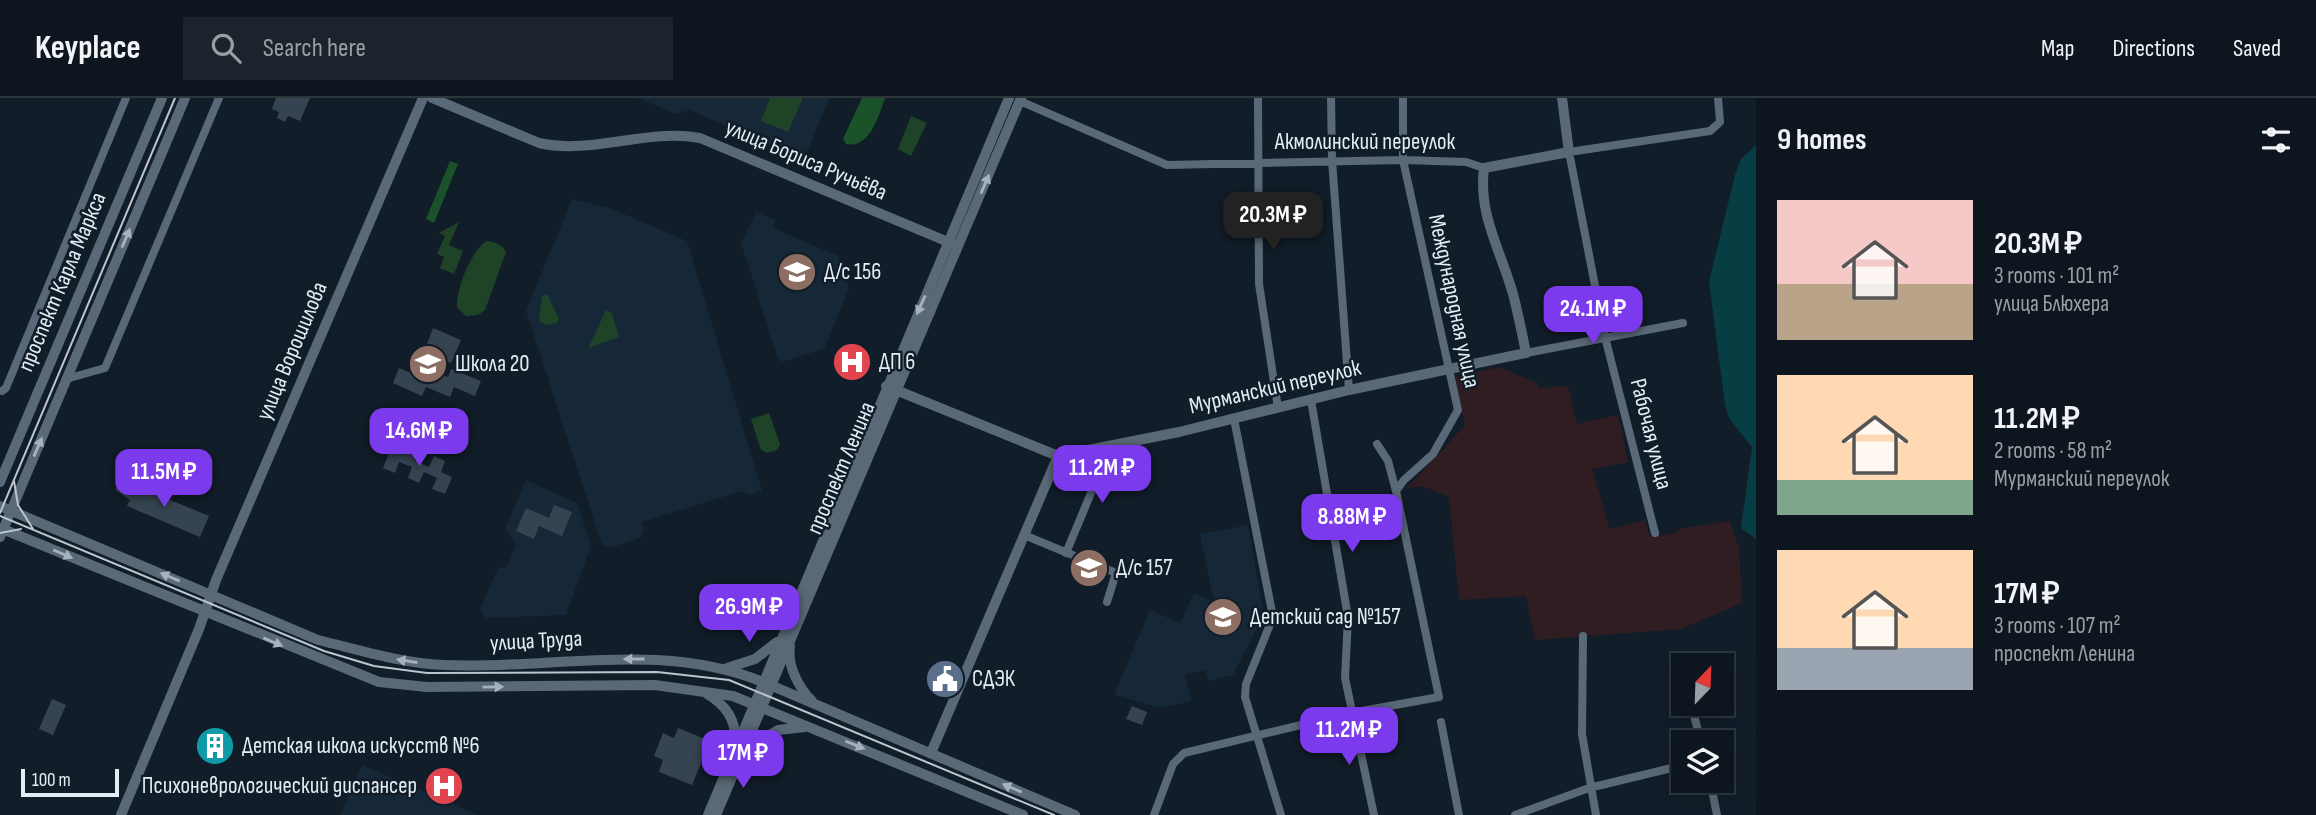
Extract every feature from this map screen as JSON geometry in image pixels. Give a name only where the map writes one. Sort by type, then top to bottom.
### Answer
[{"type":"main road","name":"проспект Карла Маркса","points":[[0,482],[162,98]]},
{"type":"main road","name":"проспект Карла Маркса","points":[[1,531],[5,508],[66,379],[185,98]]},
{"type":"main road","name":"улица Ворошилова","points":[[121,815],[211,594],[423,98]]},
{"type":"main road","name":"улица Бориса Ручьёва","points":[[432,98],[539,143],[555,147],[577,147],[668,135],[700,138],[953,244]]},
{"type":"main road","name":"Рабочая улица","points":[[1562,98],[1569,152]]},
{"type":"main road","name":"проспект Ленина","points":[[708,815],[758,706],[891,388],[1017,99]]},
{"type":"main road","name":"Акмолинский переулок","points":[[1483,168],[1569,152]]},
{"type":"main road","points":[[1483,168],[1481,189],[1485,217],[1513,293],[1526,353]]},
{"type":"main road","name":"Мурманский переулок","points":[[1058,456],[1526,353]]},
{"type":"main road","points":[[891,388],[1058,456],[931,753]]},
{"type":"main road","name":"улица Труда","points":[[5,508],[318,640],[410,662],[445,665],[588,658],[663,659],[723,668],[767,684],[1075,815]]},
{"type":"main road","name":"улица Труда","points":[[1,531],[379,682],[427,687],[655,685],[733,696],[1023,815]]},
{"type":"main road","points":[[723,668],[755,659],[788,635]]},
{"type":"main road","points":[[788,635],[797,680],[816,705]]},
{"type":"main road","points":[[702,691],[720,702],[728,711],[736,733],[738,751],[778,730],[793,726],[814,728]]},
{"type":"main road","name":"проспект Ленина","points":[[716,815],[738,751]]},
{"type":"street","name":"проспект Карла Маркса","points":[[2,391],[6,388],[126,98]]},
{"type":"street","name":"проспект Карла Маркса","points":[[66,379],[105,368],[219,98]]},
{"type":"street","points":[[1258,98],[1259,284],[1278,408]]},
{"type":"street","points":[[1331,98],[1332,160],[1349,390]]},
{"type":"street","name":"Международная улица","points":[[1396,491],[1404,480],[1433,454],[1458,410],[1403,160],[1404,98]]},
{"type":"street","name":"Акмолинский переулок","points":[[1569,152],[1710,131],[1718,126],[1721,117],[1718,98]]},
{"type":"street","name":"Акмолинский переулок","points":[[1017,99],[1167,165],[1403,160],[1466,162],[1483,168]]},
{"type":"street","name":"Рабочая улица","points":[[1569,152],[1606,338],[1655,533]]},
{"type":"street","name":"Мурманский переулок","points":[[1526,353],[1683,323]]},
{"type":"street","points":[[1311,400],[1348,617],[1345,678],[1374,815]]},
{"type":"street","points":[[1234,419],[1273,617],[1245,691],[1281,815]]},
{"type":"street","points":[[1154,815],[1178,757],[1190,751],[1351,713],[1439,697],[1396,491],[1388,461],[1377,444]]},
{"type":"street","points":[[1066,553],[1111,445]]},
{"type":"street","points":[[1024,536],[1116,573],[1107,602]]},
{"type":"street","points":[[1583,636],[1582,734],[1589,788],[1596,815]]},
{"type":"street","points":[[1441,723],[1459,815]]},
{"type":"street","points":[[1515,815],[1589,788],[1671,768]]},
{"type":"street","points":[[1713,793],[1717,815]]},
{"type":"shaded area","points":[[638,98],[829,98],[804,160],[690,110],[676,114]]},
{"type":"shaded area","points":[[770,98],[803,98],[788,132],[761,121]]},
{"type":"shaded area","points":[[911,116],[927,123],[911,156],[898,149]]},
{"type":"shaded area","points":[[1756,145],[1756,539],[1741,528],[1752,447],[1729,418],[1725,405],[1709,282],[1735,175],[1741,159]]},
{"type":"shaded area","points":[[572,199],[610,208],[687,241],[762,491],[749,495],[742,491],[642,522],[644,531],[640,538],[610,548],[602,545],[526,311]]},
{"type":"shaded area","name":"Д/с 156","points":[[756,212],[775,220],[773,228],[838,256],[849,288],[824,349],[783,362],[778,359],[741,243]]},
{"type":"shaded area","points":[[459,222],[449,245],[463,251],[454,274],[440,268],[444,257],[437,254],[445,236],[439,233]]},
{"type":"shaded area","points":[[487,241],[498,244],[506,252],[485,310],[478,315],[466,316],[457,307],[459,290],[470,261]]},
{"type":"shaded area","points":[[547,294],[559,319],[557,323],[546,325],[539,321],[542,296]]},
{"type":"shaded area","points":[[606,310],[612,313],[619,337],[588,348]]},
{"type":"shaded area","points":[[1500,367],[1537,383],[1539,388],[1568,386],[1577,424],[1618,415],[1628,462],[1592,469],[1610,529],[1645,520],[1650,536],[1654,537],[1678,532],[1678,529],[1730,521],[1739,548],[1742,603],[1681,629],[1535,640],[1526,596],[1459,600],[1449,497],[1422,486],[1407,488],[1465,425],[1455,377]]},
{"type":"shaded area","points":[[769,413],[780,444],[777,450],[767,453],[761,450],[751,419]]},
{"type":"shaded area","points":[[526,480],[577,503],[591,546],[566,615],[486,618],[480,609],[498,568],[507,567],[516,545],[505,529]]},
{"type":"shaded area","name":"Детский сад №157","points":[[1248,525],[1264,616],[1235,670],[1236,674],[1208,681],[1205,670],[1185,675],[1192,701],[1161,708],[1114,695],[1150,610],[1180,623],[1194,593],[1214,602],[1200,534]]},
{"type":"shaded area","points":[[362,765],[478,815],[340,815]]},
{"type":"green space","points":[[862,98],[885,98],[867,136],[854,144],[846,144],[843,139]]},
{"type":"green space","points":[[450,161],[458,164],[434,223],[426,219]]},
{"type":"building","points":[[276,98],[310,98],[300,121],[288,116],[285,122],[277,118],[279,112],[272,109]]},
{"type":"building","name":"Школа 20","points":[[433,328],[461,340],[451,363],[439,358],[433,371],[448,377],[451,369],[481,381],[475,396],[454,387],[450,397],[426,387],[422,396],[393,383],[399,368],[420,377],[424,367],[419,365]]},
{"type":"building","points":[[405,444],[418,449],[414,460],[429,467],[434,456],[445,461],[441,472],[452,477],[445,494],[432,489],[437,478],[424,472],[419,483],[408,478],[412,467],[399,462],[395,473],[383,468],[390,451],[401,455]]},
{"type":"building","points":[[127,482],[209,516],[200,537],[127,506],[130,500],[115,490],[117,483],[125,487]]},
{"type":"building","points":[[554,505],[572,512],[562,536],[539,526],[534,539],[516,531],[526,508],[549,518]]},
{"type":"building","points":[[52,699],[66,705],[53,735],[39,729]]},
{"type":"building","points":[[1132,706],[1147,712],[1142,725],[1126,719]]},
{"type":"building","name":"Детская школа искусств №6","points":[[215,727],[230,733],[216,766],[201,759]]},
{"type":"building","points":[[678,728],[710,741],[692,785],[659,772],[663,760],[654,756],[663,733],[674,738]]},
{"type":"tram line","points":[[0,513],[175,98]]},
{"type":"tram line","points":[[14,481],[18,505],[33,529]]},
{"type":"tram line","points":[[0,516],[324,651],[374,666],[427,673],[657,672],[729,680],[1054,815]]},
{"type":"tram line","points":[[0,533],[21,529]]},
{"type":"place","name":"Д/с 156","points":[[797,272]]},
{"type":"place","name":"ДП 6","points":[[852,362]]},
{"type":"place","name":"Школа 20","points":[[428,364]]},
{"type":"place","name":"Д/с 157","points":[[1089,568]]},
{"type":"place","name":"Детский сад №157","points":[[1223,617]]},
{"type":"place","name":"СДЭК","points":[[945,679]]},
{"type":"place","name":"Детская школа искусств №6","points":[[215,746]]},
{"type":"place","name":"Психоневрологический диспансер","points":[[444,786]]}]
